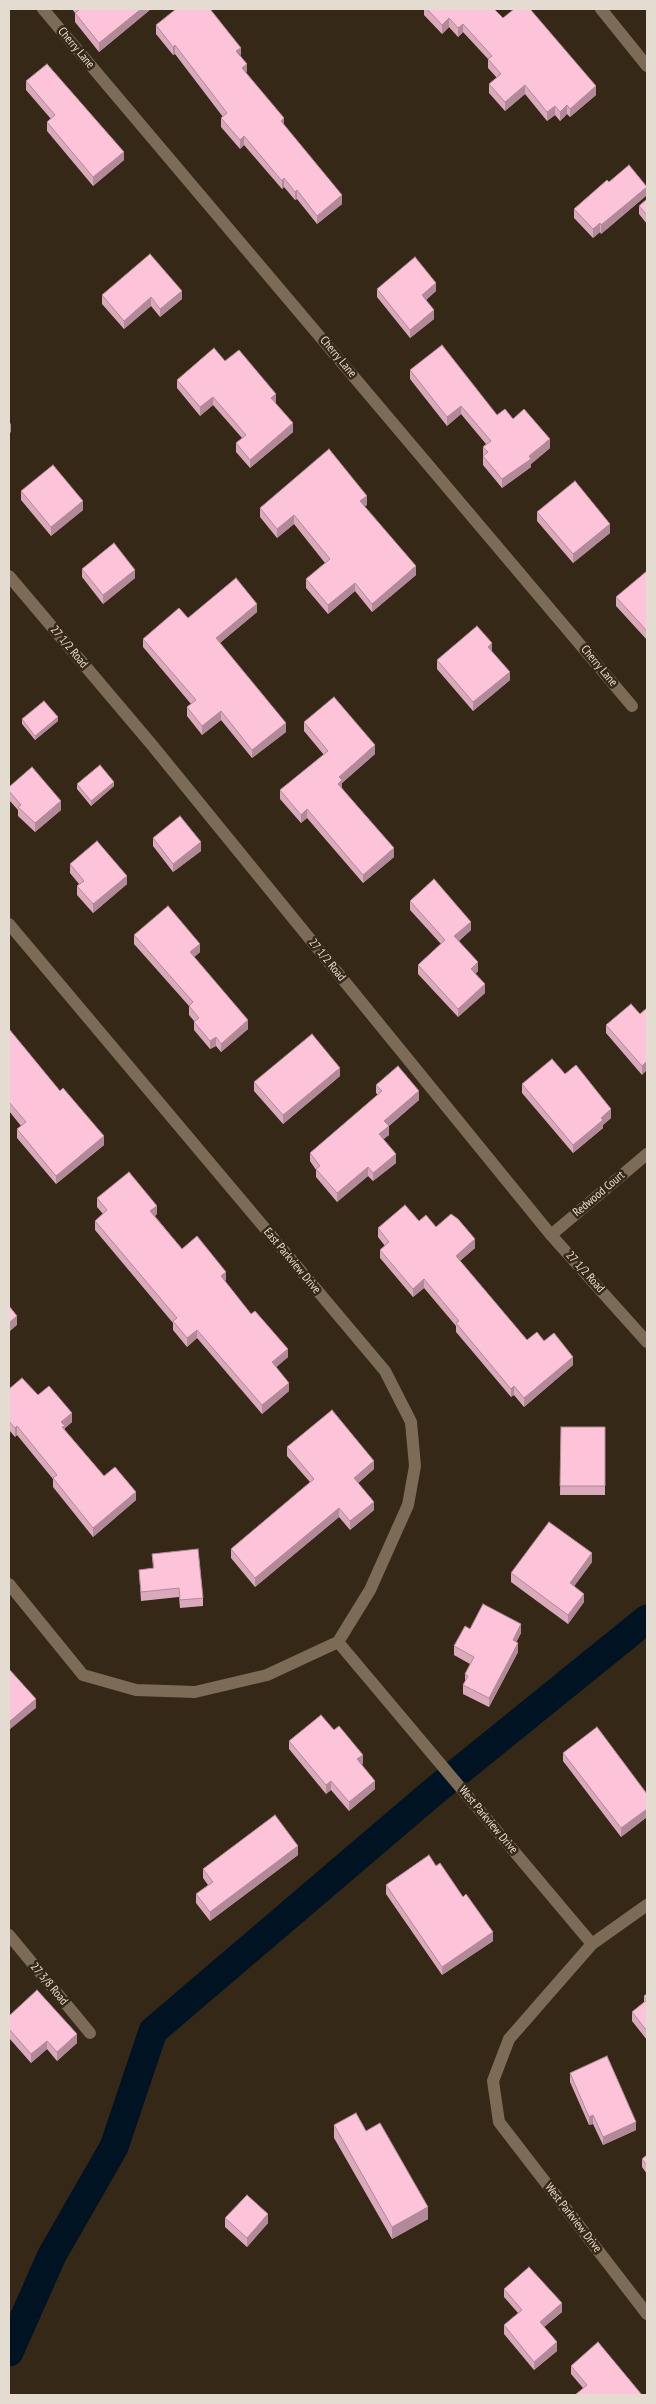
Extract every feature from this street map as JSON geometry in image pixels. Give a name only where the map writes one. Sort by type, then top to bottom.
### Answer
[{"type":"street","name":"Cherry Lane","points":[[43,9],[632,706]]},
{"type":"street","points":[[601,9],[647,66]]},
{"type":"street","name":"27 1/2 Road","points":[[9,576],[152,744],[552,1235],[647,1342]]},
{"type":"street","name":"East Parkview Drive","points":[[9,924],[385,1371],[411,1422],[415,1466],[408,1505],[370,1590],[338,1642]]},
{"type":"street","name":"Redwood Court","points":[[552,1235],[647,1154]]},
{"type":"street","points":[[9,1584],[83,1675],[136,1690],[195,1692],[204,1690],[267,1675],[338,1642]]},
{"type":"street","name":"West Parkview Drive","points":[[338,1642],[592,1944],[509,2039],[493,2080],[499,2122],[647,2314]]},
{"type":"street","points":[[592,1944],[647,1905]]},
{"type":"street","name":"27 3/8 Road","points":[[9,1935],[90,2033]]},
{"type":"building","points":[[80,9],[141,9],[99,43],[75,13]]},
{"type":"building","points":[[176,9],[210,9],[241,48],[236,51],[247,64],[242,68],[284,118],[281,121],[342,195],[317,216],[297,190],[295,192],[284,178],[282,181],[244,136],[240,140],[221,118],[227,113],[175,45],[173,47],[156,25]]},
{"type":"building","points":[[427,9],[494,9],[503,18],[514,9],[530,9],[596,86],[570,109],[567,105],[560,112],[555,106],[547,112],[525,85],[505,102],[489,84],[501,74],[488,59],[492,56],[463,24],[458,28],[449,18],[442,25]]},
{"type":"building","points":[[47,64],[124,152],[93,177],[47,122],[55,115],[26,81]]},
{"type":"building","points":[[629,165],[647,187],[601,225],[600,223],[593,229],[574,209],[607,180],[609,182]]},
{"type":"building","points":[[647,199],[647,215],[639,206]]},
{"type":"building","points":[[150,254],[182,291],[160,309],[151,297],[124,321],[102,295]]},
{"type":"building","points":[[415,257],[436,283],[422,295],[434,310],[410,330],[377,289]]},
{"type":"building","points":[[442,345],[497,415],[505,409],[513,419],[524,409],[550,439],[529,456],[531,459],[502,479],[483,456],[488,452],[483,447],[491,441],[461,406],[447,417],[410,370]]},
{"type":"building","points":[[214,348],[225,361],[239,350],[276,394],[271,398],[293,423],[250,460],[236,443],[246,435],[213,397],[200,407],[177,380]]},
{"type":"building","points":[[329,449],[367,496],[360,501],[416,566],[372,604],[355,583],[328,605],[306,579],[330,559],[294,515],[277,529],[260,508]]},
{"type":"building","points":[[53,465],[83,501],[51,527],[21,491]]},
{"type":"building","points":[[575,481],[610,524],[573,554],[537,512]]},
{"type":"building","points":[[114,543],[135,570],[103,595],[82,569]]},
{"type":"building","points":[[647,571],[647,631],[616,597]]},
{"type":"building","points":[[236,578],[257,604],[216,638],[286,723],[252,750],[221,711],[202,726],[187,707],[196,700],[143,639],[179,608],[188,618]]},
{"type":"building","points":[[477,626],[492,643],[488,647],[510,672],[473,702],[437,660]]},
{"type":"building","points":[[334,697],[375,745],[339,777],[342,780],[338,784],[394,848],[363,875],[307,809],[301,815],[280,790],[328,751],[304,722]]},
{"type":"building","points":[[44,701],[58,717],[35,736],[22,719]]},
{"type":"building","points":[[100,765],[114,782],[91,801],[77,784]]},
{"type":"building","points":[[32,767],[61,801],[35,823],[18,807],[21,805],[9,791],[9,787]]},
{"type":"building","points":[[180,816],[201,842],[173,864],[153,838]]},
{"type":"building","points":[[97,841],[127,876],[93,904],[77,886],[84,881],[70,864]]},
{"type":"building","points":[[434,879],[471,922],[454,936],[478,962],[471,969],[485,984],[458,1009],[418,965],[445,940],[410,901]]},
{"type":"building","points":[[168,906],[200,944],[190,952],[248,1020],[221,1044],[216,1037],[210,1041],[194,1022],[199,1018],[189,1006],[193,1002],[134,935]]},
{"type":"building","points":[[631,1004],[640,1014],[647,1008],[647,1061],[642,1066],[606,1025]]},
{"type":"building","points":[[9,1029],[60,1091],[63,1088],[104,1136],[56,1176],[17,1129],[26,1122],[9,1102]]},
{"type":"building","points":[[312,1034],[340,1068],[283,1115],[254,1082]]},
{"type":"building","points":[[552,1059],[565,1074],[576,1065],[611,1109],[601,1118],[603,1120],[573,1145],[522,1084]]},
{"type":"building","points":[[398,1066],[419,1091],[384,1121],[389,1126],[379,1134],[396,1154],[373,1173],[368,1167],[337,1193],[316,1169],[320,1166],[310,1153],[382,1091],[376,1085]]},
{"type":"building","points":[[129,1172],[157,1206],[150,1211],[182,1249],[197,1236],[226,1272],[221,1276],[251,1314],[255,1311],[288,1349],[272,1362],[289,1383],[262,1405],[197,1330],[187,1338],[173,1321],[177,1318],[95,1221],[107,1210],[97,1198]]},
{"type":"building","points":[[405,1205],[419,1221],[426,1215],[436,1227],[451,1214],[458,1219],[475,1239],[456,1256],[527,1340],[537,1332],[544,1341],[554,1333],[573,1357],[524,1398],[514,1386],[511,1389],[456,1323],[459,1321],[424,1279],[413,1289],[380,1250],[389,1242],[378,1228]]},
{"type":"building","points":[[9,1306],[17,1316],[9,1323]]},
{"type":"building","points":[[22,1378],[38,1395],[49,1386],[72,1413],[61,1422],[65,1426],[62,1427],[104,1476],[115,1467],[136,1492],[93,1528],[53,1478],[57,1475],[17,1426],[15,1428],[9,1421],[9,1389]]},
{"type":"building","points":[[332,1410],[374,1461],[354,1478],[374,1502],[350,1521],[339,1508],[255,1578],[231,1549],[314,1479],[287,1447]]},
{"type":"building","points":[[561,1427],[605,1427],[605,1486],[560,1486]]},
{"type":"building","points":[[549,1522],[592,1553],[570,1583],[584,1594],[568,1615],[511,1573]]},
{"type":"building","points":[[198,1549],[203,1598],[180,1600],[179,1588],[141,1592],[139,1570],[154,1568],[152,1554]]},
{"type":"building","points":[[483,1604],[521,1624],[513,1640],[518,1643],[489,1698],[463,1685],[468,1676],[465,1674],[474,1657],[454,1646],[465,1626],[470,1629]]},
{"type":"building","points":[[9,1669],[36,1699],[9,1722]]},
{"type":"building","points":[[321,1715],[334,1730],[339,1726],[363,1755],[357,1759],[375,1781],[349,1802],[331,1781],[326,1785],[289,1741]]},
{"type":"building","points":[[597,1727],[647,1794],[647,1809],[621,1828],[563,1753]]},
{"type":"building","points":[[275,1815],[298,1846],[210,1912],[196,1894],[213,1882],[203,1869]]},
{"type":"building","points":[[429,1855],[436,1866],[440,1863],[463,1897],[466,1894],[493,1932],[442,1967],[386,1885]]},
{"type":"building","points":[[37,1990],[77,2034],[57,2052],[47,2041],[31,2054],[9,2029],[9,2016]]},
{"type":"building","points":[[647,2000],[647,2031],[632,2012]]},
{"type":"building","points":[[607,2056],[636,2122],[603,2137],[593,2115],[589,2117],[570,2073]]},
{"type":"building","points":[[356,2113],[366,2131],[380,2123],[428,2207],[392,2227],[334,2125]]},
{"type":"building","points":[[647,2155],[647,2165],[642,2159]]},
{"type":"building","points":[[247,2195],[268,2214],[247,2238],[225,2218]]},
{"type":"building","points":[[529,2267],[562,2303],[540,2322],[557,2342],[534,2362],[504,2325],[522,2310],[504,2289]]},
{"type":"building","points":[[598,2342],[642,2395],[575,2395],[587,2385],[571,2366]]},
{"type":"waterway","points":[[9,2352],[52,2255],[114,2147],[153,2031],[432,1793],[647,1619]]}]
